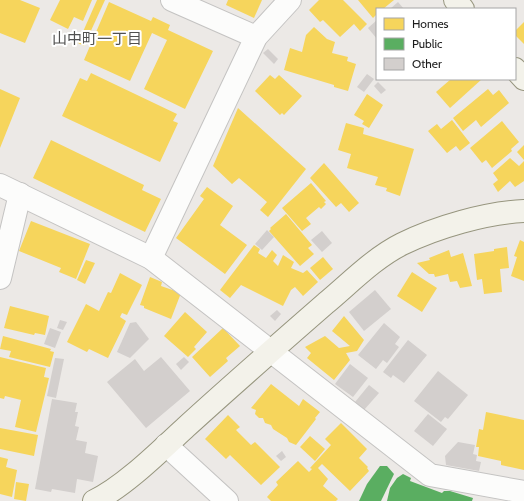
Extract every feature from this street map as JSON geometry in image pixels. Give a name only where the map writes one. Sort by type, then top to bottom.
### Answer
[{"type":"street","points":[[172,0],[256,38]]},
{"type":"street","points":[[151,258],[256,38],[290,0]]},
{"type":"street","points":[[455,0],[462,8]]},
{"type":"street","points":[[516,70],[524,79]]},
{"type":"street","points":[[0,185],[151,258],[430,475],[524,492]]},
{"type":"street","points":[[0,278],[20,194]]},
{"type":"street","points":[[99,500],[117,487],[166,445],[369,266],[402,244],[476,218],[524,211]]},
{"type":"street","points":[[166,445],[227,501]]},
{"type":"building: Homes","points":[[0,0],[20,0],[40,8],[25,43],[0,33]]},
{"type":"building: Homes","points":[[60,0],[92,0],[83,21],[74,17],[68,29],[50,20]]},
{"type":"building: Homes","points":[[97,0],[105,0],[84,46],[78,43]]},
{"type":"building: Homes","points":[[228,0],[262,0],[254,18],[226,5]]},
{"type":"building: Homes","points":[[319,0],[343,0],[367,24],[360,31],[354,24],[340,37],[323,20],[320,22],[309,10]]},
{"type":"building: Homes","points":[[358,0],[394,0],[384,8],[376,8],[376,15],[373,18]]},
{"type":"building: Homes","points":[[109,2],[151,21],[153,17],[170,25],[168,30],[213,51],[185,109],[144,89],[167,40],[152,33],[130,81],[84,60]]},
{"type":"building: Homes","points":[[524,22],[524,44],[516,36],[516,30]]},
{"type":"building: Homes","points":[[314,27],[327,39],[335,42],[332,53],[348,57],[347,61],[356,64],[348,91],[334,87],[334,85],[284,70],[290,48],[302,52],[306,35]]},
{"type":"building: Homes","points":[[91,73],[177,114],[173,121],[178,123],[160,162],[62,116],[80,78],[87,81]]},
{"type":"building: Homes","points":[[270,75],[275,79],[279,75],[302,96],[284,115],[282,113],[280,115],[255,91]]},
{"type":"building: Homes","points":[[450,80],[481,80],[450,108],[436,92]]},
{"type":"building: Homes","points":[[0,89],[20,98],[0,148]]},
{"type":"building: Homes","points":[[488,89],[493,95],[499,90],[509,103],[481,127],[476,120],[463,131],[453,118]]},
{"type":"building: Homes","points":[[367,94],[383,105],[369,128],[362,124],[364,121],[354,115]]},
{"type":"building: Homes","points":[[238,108],[306,169],[268,217],[260,210],[267,202],[239,178],[232,184],[213,166]]},
{"type":"building: Homes","points":[[452,120],[470,143],[460,151],[456,146],[447,153],[428,131],[437,124],[441,129]]},
{"type":"building: Homes","points":[[502,121],[519,142],[511,149],[512,151],[492,168],[486,160],[482,163],[470,148]]},
{"type":"building: Homes","points":[[346,123],[364,128],[363,134],[414,149],[400,196],[386,191],[387,188],[375,185],[378,177],[347,168],[351,154],[338,150]]},
{"type":"building: Homes","points":[[51,140],[144,185],[142,190],[161,199],[145,232],[33,178]]},
{"type":"building: Homes","points":[[524,145],[524,160],[517,152]]},
{"type":"building: Homes","points":[[510,158],[519,166],[524,161],[524,181],[515,187],[510,181],[498,192],[493,184],[498,180],[493,173]]},
{"type":"building: Homes","points":[[324,163],[359,203],[349,212],[341,203],[336,207],[310,178]]},
{"type":"building: Homes","points":[[311,183],[326,201],[324,202],[326,204],[321,209],[319,207],[306,218],[311,224],[302,231],[282,208]]},
{"type":"building: Homes","points":[[207,187],[233,206],[220,225],[247,245],[225,274],[176,238],[204,199],[200,196]]},
{"type":"building: Homes","points":[[286,214],[312,245],[308,248],[314,254],[300,266],[269,231],[271,229],[270,228]]},
{"type":"building: Homes","points":[[31,221],[90,244],[76,279],[59,272],[61,268],[19,251]]},
{"type":"building: Homes","points":[[520,240],[524,242],[524,281],[511,276],[517,257],[514,256]]},
{"type":"building: Homes","points":[[254,245],[260,249],[258,253],[266,258],[272,250],[277,255],[273,261],[278,266],[283,255],[294,262],[291,268],[303,273],[307,270],[318,282],[303,296],[295,287],[291,290],[283,306],[241,285],[230,298],[220,290]]},
{"type":"building: Homes","points":[[507,247],[509,268],[500,269],[502,292],[484,294],[482,279],[477,280],[474,254],[494,251],[494,249]]},
{"type":"building: Homes","points":[[449,250],[451,257],[463,253],[472,286],[460,288],[457,281],[450,282],[448,274],[435,277],[434,274],[429,274],[417,263],[430,260],[429,258]]},
{"type":"building: Homes","points":[[323,257],[333,269],[320,280],[310,268]]},
{"type":"building: Homes","points":[[86,260],[95,263],[85,284],[77,280]]},
{"type":"building: Homes","points":[[412,272],[437,288],[422,312],[397,296]]},
{"type":"building: Homes","points":[[120,273],[142,285],[127,315],[122,313],[120,317],[126,321],[108,358],[89,349],[87,352],[67,342],[86,304],[99,311],[108,292],[111,293]]},
{"type":"building: Homes","points":[[150,277],[162,282],[161,286],[181,293],[171,319],[140,305]]},
{"type":"building: Homes","points":[[10,306],[49,316],[45,335],[35,333],[34,335],[4,328]]},
{"type":"building: Homes","points":[[185,312],[207,332],[194,347],[196,349],[188,357],[164,336]]},
{"type":"building: Homes","points":[[344,316],[364,340],[357,351],[346,353],[350,360],[334,380],[307,358],[311,353],[305,347],[325,336],[339,348],[350,346],[332,331]]},
{"type":"building: Homes","points":[[223,328],[240,346],[226,358],[228,361],[210,377],[192,357]]},
{"type":"building: Homes","points":[[3,336],[51,349],[50,351],[54,352],[50,367],[9,357],[11,351],[0,349]]},
{"type":"building: Homes","points":[[0,357],[46,368],[44,377],[49,378],[36,432],[15,427],[21,400],[5,396],[4,399],[0,398]]},
{"type":"building: Homes","points":[[271,384],[299,406],[303,399],[320,412],[296,445],[289,442],[287,438],[273,429],[271,425],[265,423],[263,418],[259,418],[255,414],[256,410],[251,408]]},
{"type":"building: Homes","points":[[486,412],[524,420],[524,470],[501,465],[501,461],[478,456],[479,447],[476,447],[479,429],[483,430]]},
{"type":"building: Homes","points":[[228,415],[240,427],[236,430],[251,445],[255,442],[280,467],[261,485],[230,455],[226,459],[205,439]]},
{"type":"building: Homes","points":[[341,423],[367,449],[359,458],[368,467],[367,468],[369,471],[350,491],[322,464],[318,468],[328,479],[323,486],[338,499],[336,501],[271,501],[267,497],[278,485],[276,482],[298,461],[309,472],[312,469],[310,468],[331,445],[325,439]]},
{"type":"building: Homes","points":[[0,428],[38,435],[34,456],[0,449]]},
{"type":"building: Homes","points":[[310,436],[325,449],[315,461],[300,447]]},
{"type":"building: Homes","points":[[0,457],[8,459],[6,467],[17,470],[12,497],[0,494]]},
{"type":"building: Homes","points":[[16,482],[29,484],[26,501],[14,499]]},
{"type":"building: Public","points":[[380,466],[387,466],[394,474],[381,501],[359,501],[367,484]]},
{"type":"building: Public","points":[[403,474],[411,478],[410,481],[442,493],[444,491],[450,491],[473,498],[472,501],[387,501],[390,488],[397,478]]},
{"type":"building: Other","points":[[398,2],[403,8],[391,8]]},
{"type":"building: Other","points":[[376,21],[376,38],[368,28]]},
{"type":"building: Other","points":[[268,49],[278,59],[274,64],[263,53]]},
{"type":"building: Other","points":[[367,74],[374,79],[364,92],[357,87]]},
{"type":"building: Other","points":[[378,82],[386,90],[381,94],[374,86]]},
{"type":"building: Other","points":[[267,230],[274,237],[262,250],[255,244]]},
{"type":"building: Other","points":[[322,231],[332,243],[322,252],[311,240]]},
{"type":"building: Other","points":[[375,290],[391,309],[364,331],[349,312]]},
{"type":"building: Other","points":[[277,310],[281,314],[275,321],[270,316]]},
{"type":"building: Other","points":[[60,320],[67,322],[63,330],[57,328]]},
{"type":"building: Other","points":[[136,322],[149,339],[130,358],[117,352],[130,323]]},
{"type":"building: Other","points":[[384,323],[400,337],[395,344],[399,347],[387,363],[383,360],[376,369],[358,355]]},
{"type":"building: Other","points":[[50,328],[61,332],[55,348],[44,344]]},
{"type":"building: Other","points":[[408,340],[427,355],[404,383],[393,375],[391,378],[383,372]]},
{"type":"building: Other","points":[[161,357],[190,391],[146,428],[107,382],[135,359],[144,371]]},
{"type":"building: Other","points":[[184,357],[189,362],[181,370],[176,364]]},
{"type":"building: Other","points":[[55,358],[64,359],[56,398],[47,396]]},
{"type":"building: Other","points":[[350,364],[368,378],[353,397],[335,384]]},
{"type":"building: Other","points":[[438,371],[468,395],[448,419],[445,417],[441,422],[414,401]]},
{"type":"building: Other","points":[[369,385],[379,393],[364,410],[355,402]]},
{"type":"building: Other","points":[[52,399],[77,403],[75,412],[78,412],[75,426],[79,427],[76,440],[87,442],[85,453],[98,456],[93,482],[77,479],[75,493],[52,489],[51,492],[35,489]]},
{"type":"building: Other","points":[[428,414],[447,429],[433,446],[414,431]]},
{"type":"building: Other","points":[[458,442],[475,445],[473,454],[477,455],[476,461],[481,462],[479,471],[446,465],[445,456]]},
{"type":"building: Other","points":[[282,451],[286,457],[281,461],[276,456]]},
{"type":"district","name":"山中町一丁目","points":[[97,39]]}]
